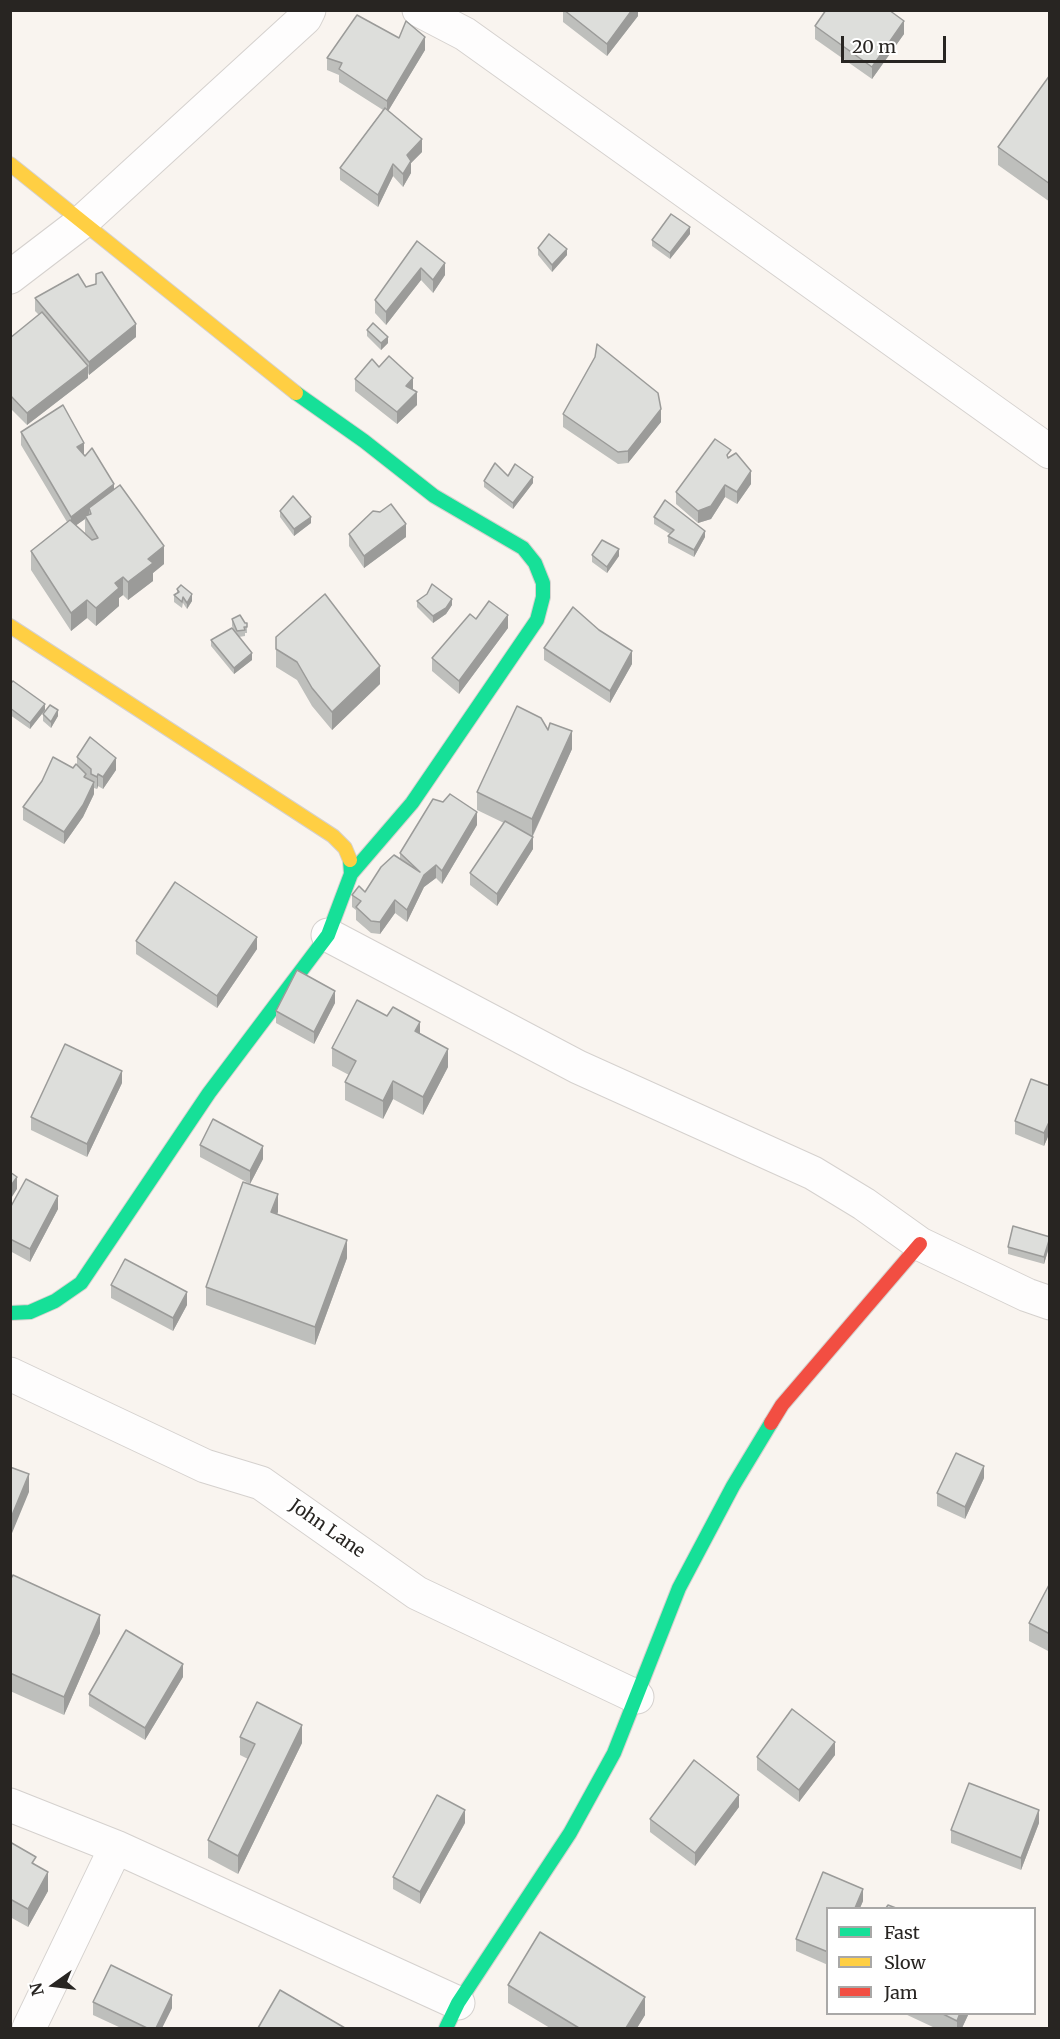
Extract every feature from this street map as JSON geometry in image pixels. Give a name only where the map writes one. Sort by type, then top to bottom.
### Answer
[{"type":"street","points":[[10,277],[82,222],[305,18],[309,10]]},
{"type":"street","points":[[419,10],[465,34],[1050,452]]},
{"type":"street","points":[[10,164],[290,389],[364,441],[434,496],[523,548],[536,563],[543,583],[543,597],[537,620],[412,803],[351,874],[328,935],[209,1093],[81,1283],[55,1300],[30,1312],[10,1313]]},
{"type":"street","points":[[10,626],[333,836],[345,848],[350,860],[351,874]]},
{"type":"street","points":[[328,935],[578,1067],[813,1173],[864,1204],[920,1244],[1027,1295],[1050,1302]]},
{"type":"street","points":[[10,1805],[116,1847],[452,2016],[570,1833],[614,1753],[679,1588],[733,1486],[782,1405],[920,1244]]},
{"type":"street","name":"John Lane","points":[[10,1374],[205,1466],[261,1483],[417,1593],[637,1697]]},
{"type":"street","points":[[29,2028],[116,1847]]},
{"type":"building","points":[[564,10],[632,10],[607,44]]},
{"type":"building","points":[[826,10],[889,10],[904,21],[872,67],[815,26]]},
{"type":"building","points":[[357,15],[399,38],[406,21],[425,37],[387,101],[339,69],[342,63],[327,58]]},
{"type":"building","points":[[1050,75],[1050,184],[998,147]]},
{"type":"building","points":[[385,108],[422,139],[407,155],[411,161],[403,174],[393,164],[378,195],[340,168]]},
{"type":"building","points":[[671,214],[690,227],[670,253],[652,240]]},
{"type":"building","points":[[549,234],[567,249],[552,265],[538,248]]},
{"type":"building","points":[[417,241],[445,263],[433,280],[421,268],[386,312],[375,300]]},
{"type":"building","points":[[102,272],[136,324],[89,362],[35,298],[78,274],[86,287],[96,284],[96,274]]},
{"type":"building","points":[[42,312],[88,366],[27,413],[10,395],[10,338]]},
{"type":"building","points":[[373,323],[388,337],[381,343],[367,330]]},
{"type":"building","points":[[597,344],[658,393],[661,409],[628,451],[618,452],[563,414],[595,357]]},
{"type":"building","points":[[389,356],[413,378],[406,386],[417,392],[397,412],[355,379],[372,359],[379,367]]},
{"type":"building","points":[[63,405],[84,443],[77,447],[85,456],[92,448],[114,484],[71,517],[21,432]]},
{"type":"building","points":[[715,439],[731,450],[727,455],[728,458],[736,453],[751,471],[737,492],[725,485],[711,506],[698,511],[676,492]]},
{"type":"building","points":[[495,463],[508,476],[515,464],[533,477],[513,503],[484,481]]},
{"type":"building","points":[[120,485],[164,546],[148,559],[153,563],[128,582],[123,577],[115,583],[119,588],[96,608],[87,600],[71,613],[31,551],[70,520],[92,540],[98,538],[85,516],[91,514],[89,508]]},
{"type":"building","points":[[293,496],[311,517],[294,529],[280,511]]},
{"type":"building","points":[[665,500],[705,531],[694,550],[668,536],[674,530],[654,517]]},
{"type":"building","points":[[391,504],[406,524],[364,556],[349,534],[373,511],[380,512]]},
{"type":"building","points":[[602,540],[619,549],[607,567],[592,555]]},
{"type":"building","points":[[432,584],[452,599],[446,608],[433,616],[417,601],[427,594]]},
{"type":"building","points":[[181,585],[192,594],[187,603],[183,597],[182,602],[174,595],[179,592],[177,589]]},
{"type":"building","points":[[325,594],[380,666],[332,712],[312,688],[297,662],[276,649],[276,637]]},
{"type":"building","points":[[489,601],[508,615],[459,681],[432,658],[470,614],[476,619]]},
{"type":"building","points":[[573,607],[599,630],[632,651],[610,691],[544,648]]},
{"type":"building","points":[[240,615],[247,623],[247,627],[244,627],[245,630],[237,631],[232,619]]},
{"type":"building","points":[[232,628],[252,653],[234,668],[211,640]]},
{"type":"building","points":[[13,681],[45,704],[30,723],[10,708],[10,684]]},
{"type":"building","points":[[50,705],[58,710],[51,722],[43,714]]},
{"type":"building","points":[[517,706],[541,718],[548,730],[550,723],[572,731],[532,819],[477,792]]},
{"type":"building","points":[[90,737],[116,758],[103,777],[91,774],[91,769],[77,757]]},
{"type":"building","points":[[53,757],[73,768],[76,764],[86,774],[84,777],[94,782],[83,805],[64,832],[23,807],[42,781]]},
{"type":"building","points":[[450,794],[477,812],[442,871],[436,865],[424,875],[407,910],[395,900],[380,922],[371,921],[356,907],[361,901],[352,895],[359,886],[365,892],[381,867],[394,855],[420,872],[400,853],[433,799],[443,802]]},
{"type":"building","points":[[505,821],[533,837],[497,894],[470,873]]},
{"type":"building","points":[[175,882],[257,937],[217,996],[136,941]]},
{"type":"building","points":[[297,970],[335,991],[314,1032],[276,1011]]},
{"type":"building","points":[[357,1000],[387,1016],[393,1007],[420,1022],[415,1031],[448,1049],[423,1097],[393,1081],[383,1101],[345,1082],[356,1061],[332,1048]]},
{"type":"building","points":[[65,1044],[122,1071],[87,1144],[31,1117]]},
{"type":"building","points":[[1031,1079],[1050,1086],[1050,1120],[1044,1133],[1015,1121]]},
{"type":"building","points":[[213,1119],[263,1146],[250,1171],[200,1145]]},
{"type":"building","points":[[10,1172],[17,1177],[10,1187]]},
{"type":"building","points":[[26,1179],[58,1196],[30,1249],[10,1239],[10,1208]]},
{"type":"building","points":[[243,1182],[278,1194],[271,1212],[347,1240],[315,1327],[206,1287]]},
{"type":"building","points":[[1013,1226],[1050,1237],[1044,1257],[1008,1247]]},
{"type":"building","points":[[125,1259],[187,1292],[173,1318],[111,1285]]},
{"type":"building","points":[[956,1453],[984,1466],[965,1507],[937,1493]]},
{"type":"building","points":[[10,1467],[29,1474],[10,1520]]},
{"type":"building","points":[[13,1575],[100,1615],[64,1697],[10,1673],[10,1580]]},
{"type":"building","points":[[1050,1583],[1050,1634],[1029,1623]]},
{"type":"building","points":[[126,1630],[183,1664],[145,1728],[89,1694]]},
{"type":"building","points":[[257,1702],[302,1725],[238,1856],[208,1840],[255,1744],[240,1737]]},
{"type":"building","points":[[792,1709],[835,1742],[799,1790],[757,1757]]},
{"type":"building","points":[[694,1760],[739,1795],[695,1853],[650,1819]]},
{"type":"building","points":[[969,1783],[1039,1810],[1021,1858],[951,1830]]},
{"type":"building","points":[[437,1795],[465,1810],[420,1892],[393,1877]]},
{"type":"building","points":[[10,1842],[36,1857],[32,1863],[48,1872],[28,1909],[10,1899]]},
{"type":"building","points":[[823,1872],[863,1889],[855,1907],[826,1907],[826,1951],[796,1939]]},
{"type":"building","points":[[540,1932],[645,1997],[626,2028],[579,2028],[508,1985]]},
{"type":"building","points":[[111,1965],[172,1995],[156,2028],[147,2028],[93,2002]]},
{"type":"building","points":[[280,1990],[345,2028],[258,2028]]},
{"type":"building","points":[[945,2015],[959,2015],[957,2021]]},
{"type":"traffic: fast","points":[[296,393],[364,441],[434,496],[523,548],[535,563],[543,583],[543,597],[537,620],[412,803],[351,874]]},
{"type":"traffic: fast","points":[[10,1313],[30,1312],[55,1301],[81,1283],[209,1093],[328,935],[351,874],[350,860]]},
{"type":"traffic: fast","points":[[446,2028],[458,2003],[570,1833],[614,1753],[679,1588],[733,1486],[771,1423]]},
{"type":"traffic: slow","points":[[10,164],[296,393]]},
{"type":"traffic: slow","points":[[10,626],[333,836],[345,848],[350,860]]},
{"type":"traffic: jam","points":[[771,1423],[782,1405],[920,1244]]}]
